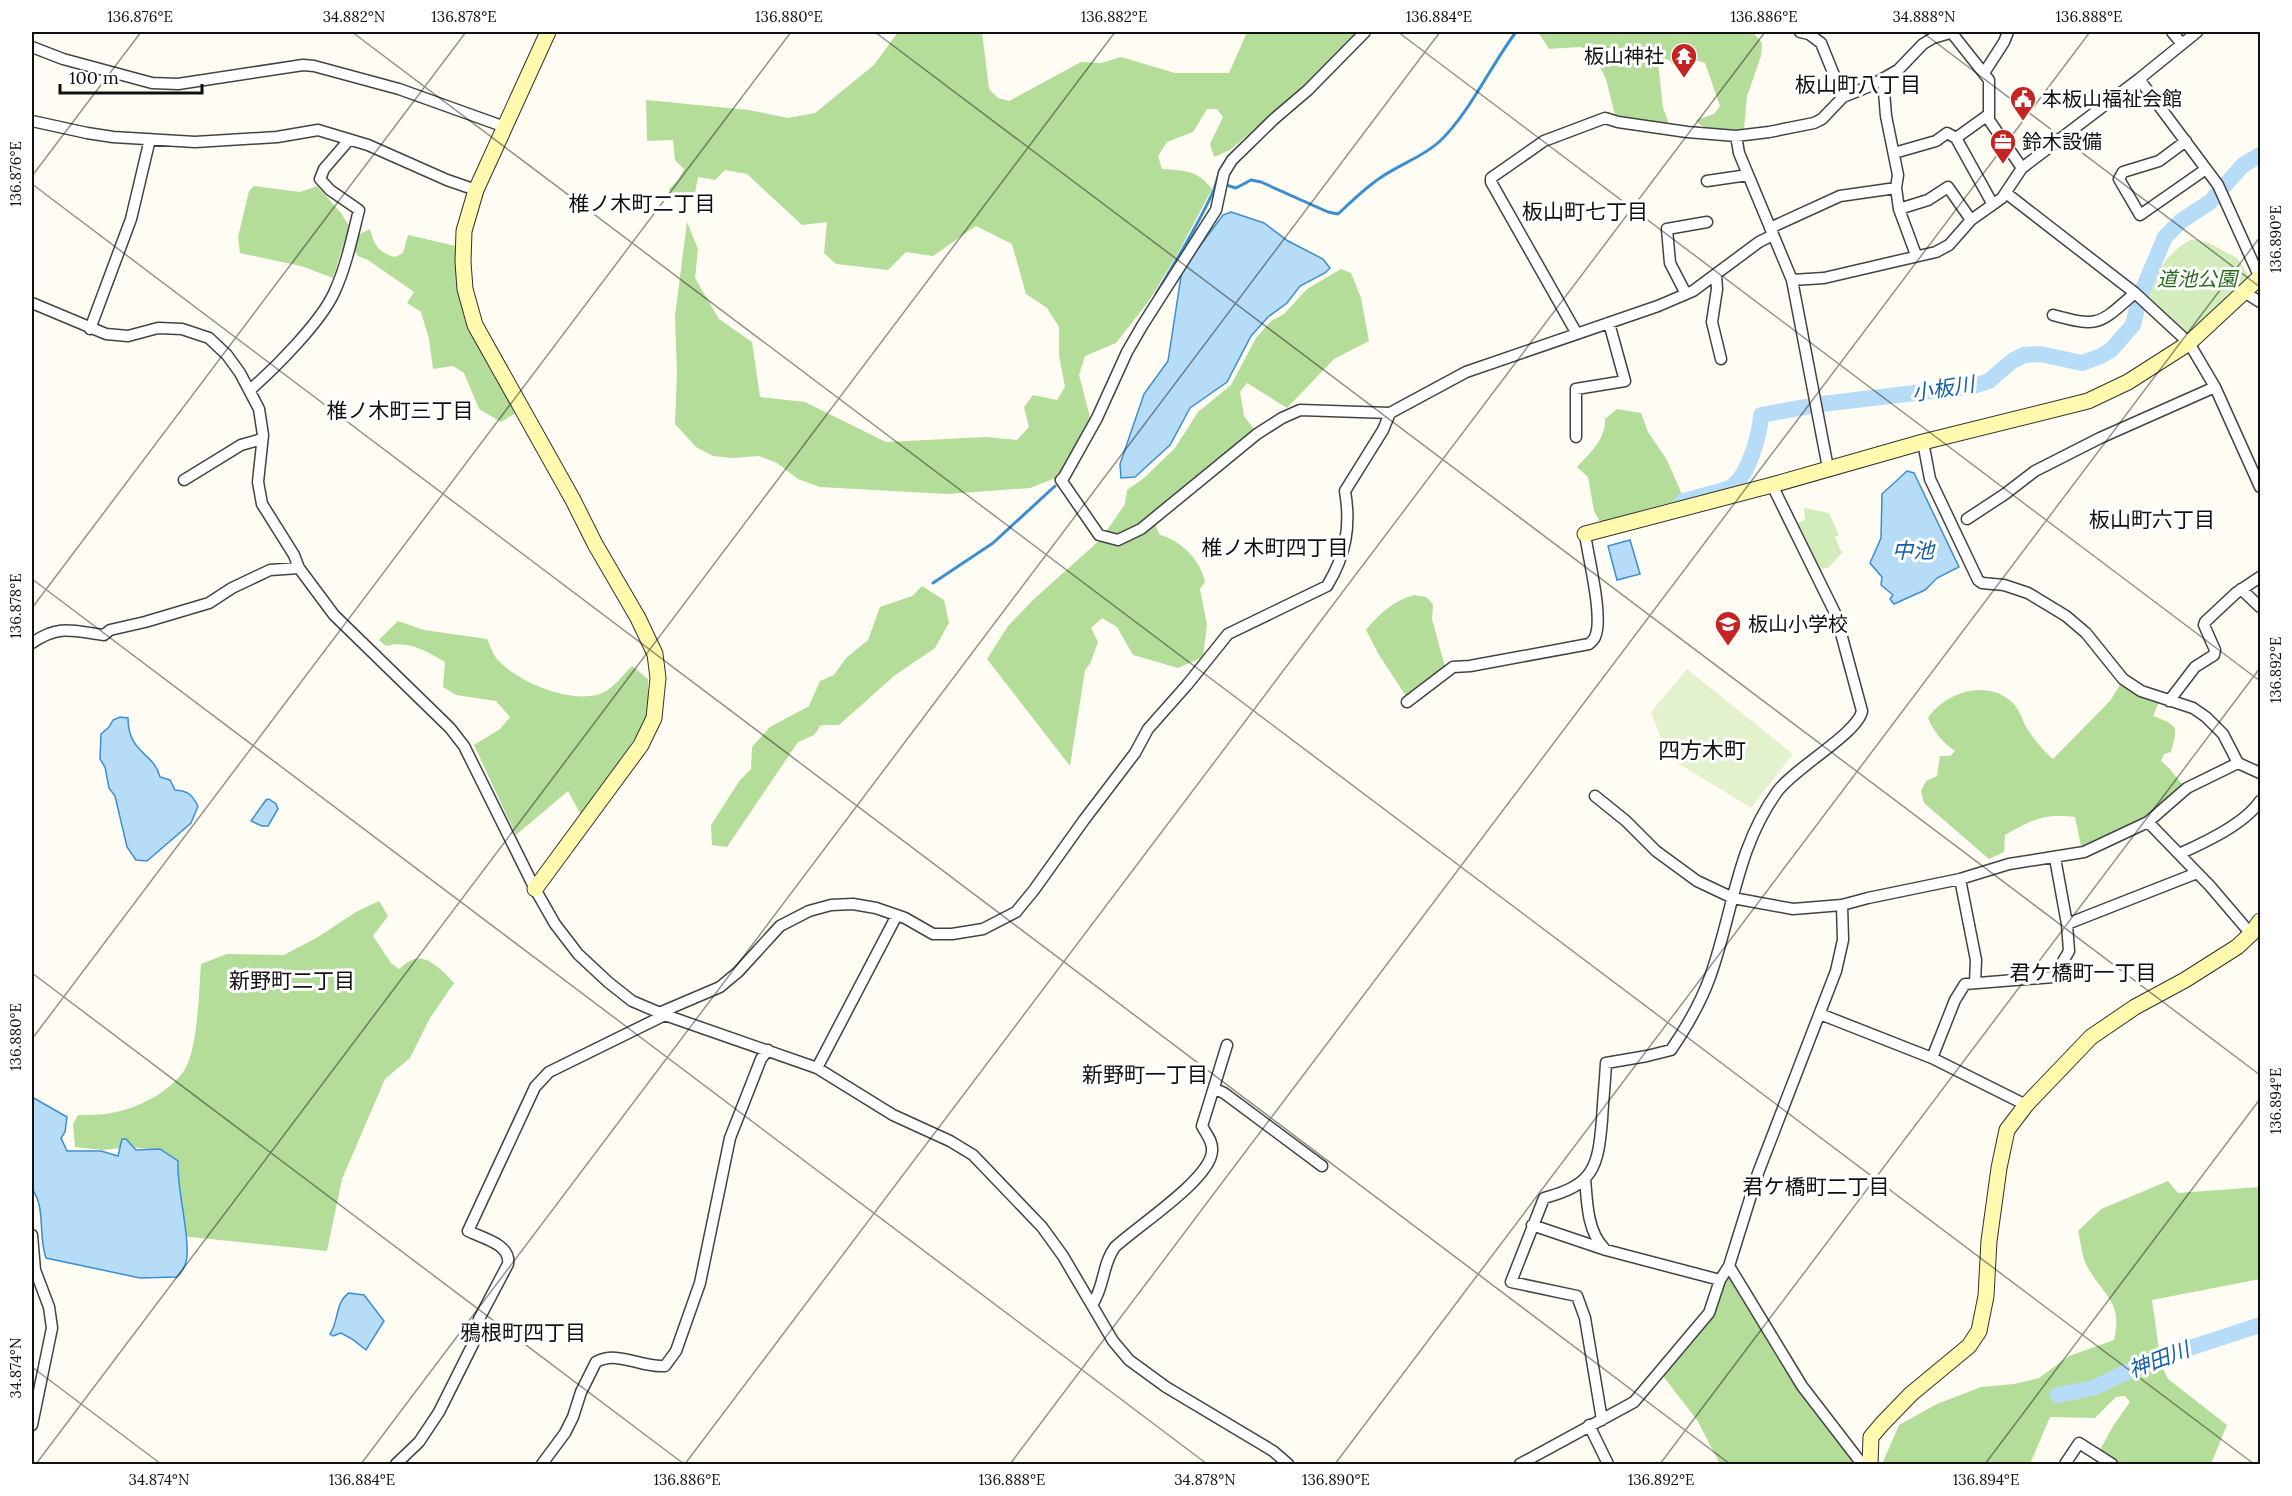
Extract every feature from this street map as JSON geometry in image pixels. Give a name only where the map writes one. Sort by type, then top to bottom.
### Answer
[{"type":"street","points":[[535,889],[640,745],[654,718],[658,678],[655,654],[639,618],[595,544],[475,325],[465,289],[464,231],[476,190],[548,32]]},
{"type":"street","points":[[1365,32],[1308,90],[1274,118],[1232,160],[1224,173],[1216,210],[1127,352],[1097,418],[1064,477],[1060,480],[1099,535],[1118,540],[1141,529],[1257,434],[1300,410],[1390,413],[1466,372],[1686,294],[1704,285],[1771,231],[1840,196],[1896,188]]},
{"type":"street","points":[[1800,32],[1809,34],[1821,43],[1843,97]]},
{"type":"street","points":[[1577,334],[1491,183],[1491,178],[1544,141],[1605,118],[1687,132],[1736,136],[1814,123],[1822,119],[1843,97],[1883,79],[1906,64],[1923,44],[1951,32],[1984,73],[1989,84],[1988,115],[1991,123],[2022,168]]},
{"type":"street","points":[[1984,73],[2008,32]]},
{"type":"street","points":[[2172,32],[2182,44]]},
{"type":"street","points":[[1792,280],[1824,278],[1936,252],[1949,245],[1971,220],[2006,193],[2022,168],[2197,32]]},
{"type":"street","points":[[32,47],[117,75],[159,84],[178,84],[303,65],[314,66],[399,89],[505,127]]},
{"type":"street","points":[[1883,79],[1886,116],[1898,175],[1896,188],[1899,209],[1916,255]]},
{"type":"street","points":[[1407,702],[1453,667],[1470,666],[1589,644],[1595,637],[1598,618],[1586,534],[1923,442],[2088,401],[2128,382],[2189,344],[2260,277],[2218,185],[2139,79]]},
{"type":"street","points":[[1956,138],[1988,115]]},
{"type":"street","points":[[32,121],[87,133],[150,139],[222,141],[277,137],[318,130],[350,140],[476,190]]},
{"type":"street","points":[[1894,153],[1936,141],[1947,133],[1956,138],[1992,203]]},
{"type":"street","points":[[1736,136],[1739,153],[1792,280],[1828,468]]},
{"type":"street","points":[[90,329],[131,219],[150,139]]},
{"type":"street","points":[[250,390],[267,375],[318,318],[333,295],[344,267],[359,210],[330,190],[320,179],[324,169],[350,140]]},
{"type":"street","points":[[2186,141],[2159,160],[2123,172],[2120,176],[2119,179],[2140,215],[2206,169]]},
{"type":"street","points":[[1707,182],[1748,175]]},
{"type":"street","points":[[1899,209],[1928,200],[1948,187],[1971,220]]},
{"type":"street","points":[[2006,193],[2136,293],[2189,344],[2215,387],[2260,487]]},
{"type":"street","points":[[1686,294],[1670,263],[1667,229],[1707,222]]},
{"type":"street","points":[[1716,276],[1717,289],[1712,321],[1721,359]]},
{"type":"street","points":[[2244,292],[2260,302]]},
{"type":"street","points":[[2053,315],[2084,324],[2095,322],[2108,316],[2136,293]]},
{"type":"street","points":[[32,303],[106,334],[128,336],[158,328],[182,329],[209,338],[227,355],[250,390],[259,409],[262,439],[258,482],[262,504],[294,555],[299,568],[334,615],[450,728],[464,746],[535,889],[555,924],[578,954],[632,1001],[662,1014],[817,1068],[893,1114],[973,1155],[1042,1227],[1113,1341],[1139,1369],[1274,1451],[1288,1464]]},
{"type":"street","points":[[1576,437],[1576,389],[1625,381],[1609,323]]},
{"type":"street","points":[[1967,519],[2035,471],[2100,438],[2215,387]]},
{"type":"street","points":[[396,1464],[419,1442],[439,1412],[473,1344],[479,1319],[508,1264],[509,1259],[504,1250],[468,1231],[535,1087],[549,1072],[720,987],[738,972],[780,926],[809,911],[831,905],[853,904],[897,915],[933,934],[952,934],[982,929],[1016,912],[1128,762],[1148,729],[1187,686],[1228,634],[1327,586],[1334,575],[1348,531],[1349,516],[1345,491],[1383,430],[1390,413]]},
{"type":"street","points":[[184,480],[241,445],[262,439]]},
{"type":"street","points":[[1923,442],[1930,479],[1978,580],[1982,583],[2004,585],[2028,593],[2048,605],[2086,633],[2123,679],[2141,691],[2193,708],[2223,734],[2238,763],[2259,771]]},
{"type":"street","points":[[1602,1419],[1585,1318],[1577,1296],[1511,1282],[1544,1198],[1565,1192],[1585,1178],[1599,1156],[1606,1063],[1671,1050],[1682,1034],[1709,979],[1738,874],[1752,833],[1778,790],[1801,767],[1851,728],[1861,716],[1862,711],[1836,615],[1772,485]]},
{"type":"street","points":[[32,643],[50,631],[67,630],[104,635],[110,630],[209,603],[232,588],[270,570],[299,568]]},
{"type":"street","points":[[2169,701],[2195,667],[2214,655],[2215,650],[2204,626],[2205,622],[2241,589],[2260,577]]},
{"type":"street","points":[[2241,589],[2260,607]]},
{"type":"street","points":[[1595,796],[1626,821],[1656,851],[1697,881],[1733,898],[1793,909],[1842,905],[1960,879],[2009,864],[2084,852],[2148,822],[2187,789],[2238,763]]},
{"type":"street","points":[[2179,854],[2230,826],[2256,808],[2260,801]]},
{"type":"street","points":[[2148,822],[2251,934]]},
{"type":"street","points":[[1932,1058],[1955,1000],[1965,984],[2054,977],[2069,951],[2067,924],[2055,858]]},
{"type":"street","points":[[2067,924],[2197,873]]},
{"type":"street","points":[[1960,879],[1976,960],[1975,983]]},
{"type":"street","points":[[1520,1464],[1634,1402],[1709,1313],[1720,1280],[1729,1266],[1758,1173],[1840,956],[1843,940],[1842,905]]},
{"type":"street","points":[[817,1068],[897,915]]},
{"type":"street","points":[[1870,1464],[1872,1437],[1882,1424],[1911,1394],[1969,1346],[1979,1331],[1986,1296],[1989,1241],[2003,1142],[2007,1130],[2026,1105],[2091,1037],[2135,1007],[2185,980],[2237,946],[2251,934],[2260,921]]},
{"type":"street","points":[[1820,1014],[1932,1058],[2026,1105]]},
{"type":"street","points":[[1092,1305],[1100,1293],[1108,1257],[1115,1247],[1178,1196],[1207,1166],[1212,1150],[1209,1137],[1202,1126],[1227,1045]]},
{"type":"street","points":[[542,1464],[565,1433],[573,1417],[580,1392],[596,1362],[610,1358],[655,1367],[664,1366],[676,1351],[700,1283],[717,1194],[735,1123],[761,1059],[768,1050]]},
{"type":"street","points":[[1215,1089],[1251,1112],[1322,1166]]},
{"type":"street","points":[[1585,1178],[1588,1210],[1596,1240],[1606,1250]]},
{"type":"street","points":[[1532,1225],[1606,1250],[1720,1280]]},
{"type":"street","points":[[32,1235],[35,1270],[49,1307],[52,1328],[32,1425]]},
{"type":"street","points":[[1729,1266],[1802,1386],[1862,1464]]},
{"type":"street","points":[[1589,1425],[1608,1464]]},
{"type":"street","points":[[2065,1464],[2079,1443],[2112,1464]]},
{"type":"green space","points":[[898,32],[982,32],[989,89],[998,98],[1009,101],[1081,62],[1101,63],[1121,57],[1175,73],[1229,73],[1247,32],[1356,32],[1304,86],[1230,150],[1214,157],[1210,144],[1223,117],[1217,109],[1207,109],[1193,132],[1167,142],[1158,156],[1162,169],[1195,174],[1212,189],[1177,255],[1148,302],[1116,343],[1085,356],[1079,375],[1090,417],[1058,477],[1030,488],[947,494],[820,487],[798,479],[777,463],[759,456],[733,458],[713,456],[696,447],[675,424],[677,373],[675,316],[687,222],[698,249],[695,278],[719,319],[752,342],[760,397],[805,402],[886,442],[986,437],[1017,440],[1029,427],[1024,407],[1033,395],[1057,400],[1065,387],[1059,355],[1059,327],[1047,308],[1026,294],[1012,244],[976,226],[933,256],[906,252],[888,270],[836,264],[824,253],[827,222],[802,225],[747,174],[725,170],[715,180],[698,177],[694,199],[673,198],[669,189],[684,169],[675,160],[673,140],[647,141],[646,100],[749,110],[788,118],[815,113],[874,65]]},
{"type":"green space","points":[[1538,32],[1753,32],[1762,43],[1761,56],[1747,96],[1744,130],[1741,132],[1710,129],[1696,120],[1714,114],[1720,106],[1705,63],[1696,60],[1675,67],[1669,60],[1663,58],[1658,63],[1663,108],[1668,121],[1665,125],[1621,119],[1615,115],[1606,79],[1592,51],[1580,47],[1549,49]]},
{"type":"green space","points":[[254,186],[300,192],[317,186],[341,213],[349,226],[333,278],[301,266],[240,253],[238,237],[249,191]]},
{"type":"green space","points":[[370,229],[378,247],[395,257],[403,253],[408,235],[456,246],[456,269],[465,313],[482,354],[516,413],[501,422],[479,409],[464,373],[453,366],[433,369],[429,339],[421,312],[407,303],[414,292],[368,260],[358,256],[354,250],[358,235]]},
{"type":"green space","name":"道池公園","points":[[2192,239],[2209,243],[2237,258],[2251,278],[2189,338],[2145,295],[2170,256],[2176,249]]},
{"type":"green space","points":[[1341,269],[1351,273],[1361,298],[1369,341],[1334,359],[1287,408],[1247,383],[1240,392],[1244,416],[1254,429],[1160,509],[1156,527],[1160,535],[1189,552],[1203,574],[1205,582],[1200,589],[1207,625],[1203,657],[1178,668],[1133,655],[1117,627],[1102,618],[1091,628],[1098,642],[1090,664],[1085,670],[1070,766],[987,659],[1008,626],[1034,599],[1101,539],[1125,504],[1127,490],[1144,478],[1175,448],[1198,412],[1231,385],[1256,338],[1271,321],[1284,314],[1307,289]]},
{"type":"green space","points":[[1617,409],[1641,413],[1648,432],[1667,460],[1684,499],[1600,522],[1594,511],[1588,477],[1577,467],[1600,439],[1605,419]]},
{"type":"green space","points":[[1804,508],[1829,513],[1839,535],[1835,537],[1842,553],[1828,568],[1820,569],[1798,523],[1805,520]]},
{"type":"green space","points":[[922,586],[944,600],[949,623],[935,648],[894,676],[839,725],[821,725],[814,735],[798,742],[727,847],[712,845],[711,825],[740,780],[751,769],[752,747],[770,727],[809,706],[820,681],[834,675],[846,658],[868,640],[880,607],[912,596]]},
{"type":"green space","points":[[1414,595],[1426,597],[1433,604],[1432,619],[1445,667],[1406,696],[1379,655],[1366,630],[1387,608]]},
{"type":"green space","points":[[398,621],[424,630],[487,639],[496,658],[507,668],[530,683],[557,693],[571,696],[596,695],[616,684],[632,666],[648,679],[648,712],[641,730],[581,815],[568,791],[516,835],[474,745],[500,729],[510,717],[496,701],[456,695],[443,687],[445,662],[417,648],[402,644],[386,646],[379,640]]},
{"type":"green space","points":[[1687,669],[1793,754],[1751,808],[1668,757],[1651,712]]},
{"type":"green space","points":[[2120,685],[2159,702],[2153,716],[2168,722],[2175,729],[2171,752],[2164,754],[2161,761],[2183,785],[2145,818],[2081,846],[2075,817],[2054,816],[2038,819],[2005,835],[2004,852],[1989,859],[1924,803],[1921,791],[1926,781],[1937,776],[1940,756],[1950,756],[1955,751],[1939,736],[1928,718],[1945,701],[1967,691],[1992,691],[2003,695],[2015,705],[2032,736],[2053,759],[2110,701]]},
{"type":"green space","points":[[379,901],[388,916],[373,936],[391,963],[399,969],[410,961],[424,959],[435,965],[454,983],[430,1018],[410,1058],[385,1079],[342,1179],[327,1251],[181,1236],[172,1175],[149,1149],[132,1147],[102,1150],[75,1147],[73,1124],[78,1115],[99,1115],[131,1108],[162,1092],[185,1069],[193,1047],[201,964],[227,954],[284,955],[318,937],[356,912]]},
{"type":"green space","points":[[2168,1181],[2178,1193],[2260,1187],[2260,1279],[2152,1300],[2161,1364],[2168,1379],[2227,1425],[2211,1464],[2119,1464],[2100,1450],[2130,1402],[2125,1396],[2116,1397],[2095,1418],[2050,1417],[2030,1464],[1882,1464],[1899,1425],[1937,1404],[1981,1387],[2014,1384],[2039,1378],[2069,1356],[2114,1340],[2116,1317],[2114,1309],[2086,1264],[2078,1231],[2101,1209]]},
{"type":"green space","points":[[1731,1277],[1793,1378],[1857,1464],[1720,1464],[1697,1420],[1663,1376],[1716,1311],[1724,1280]]},
{"type":"water","points":[[1231,212],[1264,223],[1288,241],[1323,259],[1330,268],[1300,286],[1287,303],[1268,317],[1251,336],[1227,382],[1190,408],[1170,445],[1135,477],[1121,478],[1120,464],[1144,394],[1168,361],[1182,270],[1223,215]]},
{"type":"water","name":"中池","points":[[1907,471],[1914,473],[1959,567],[1937,578],[1925,590],[1894,604],[1890,599],[1893,595],[1881,585],[1882,577],[1870,563],[1881,538],[1882,494]]},
{"type":"water","points":[[1630,540],[1640,574],[1617,580],[1608,546]]},
{"type":"water","points":[[120,717],[128,718],[132,739],[152,762],[160,777],[170,780],[175,790],[190,794],[198,806],[191,823],[147,861],[136,860],[127,847],[115,796],[109,788],[105,767],[100,759],[101,734],[113,720]]},
{"type":"water","points":[[269,799],[276,804],[278,809],[268,826],[251,821],[266,800]]},
{"type":"water","points":[[32,1097],[67,1117],[65,1132],[61,1138],[67,1151],[101,1151],[118,1156],[122,1139],[126,1139],[136,1150],[160,1149],[178,1161],[187,1256],[184,1267],[177,1277],[140,1278],[46,1258],[39,1204],[32,1189]]},
{"type":"water","points":[[349,1293],[364,1295],[384,1321],[366,1350],[341,1333],[333,1336],[330,1334],[341,1301]]},
{"type":"waterway","points":[[1226,185],[1236,188],[1251,180],[1261,182],[1328,212],[1338,214],[1374,182],[1425,152],[1450,131],[1516,32]]},
{"type":"waterway","name":"小板川","points":[[1683,501],[1729,488],[1739,480],[1753,453],[1761,415],[1822,404],[1974,386],[1989,381],[2012,361],[2024,355],[2040,354],[2082,363],[2101,356],[2111,350],[2133,325],[2140,296],[2165,237],[2181,221],[2210,202],[2243,165],[2260,155]]},
{"type":"waterway","points":[[1156,294],[1186,245],[1214,190],[1221,168],[1227,160]]},
{"type":"waterway","points":[[933,583],[993,543],[1055,486]]},
{"type":"waterway","name":"神田川","points":[[2058,1395],[2093,1388],[2150,1361],[2260,1325]]},
{"type":"place","name":"板山神社","points":[[1684,79]]},
{"type":"place","name":"本板山福祉会館","points":[[2023,122]]},
{"type":"place","name":"鈴木設備","points":[[2003,165]]},
{"type":"place","name":"板山小学校","points":[[1728,647]]},
{"type":"district","name":"板山町八丁目","points":[[1858,85]]},
{"type":"district","name":"椎ノ木町二丁目","points":[[642,204]]},
{"type":"district","name":"板山町七丁目","points":[[1585,212]]},
{"type":"district","name":"椎ノ木町三丁目","points":[[400,411]]},
{"type":"district","name":"板山町六丁目","points":[[2152,520]]},
{"type":"district","name":"椎ノ木町四丁目","points":[[1275,548]]},
{"type":"district","name":"四方木町","points":[[1702,750]]},
{"type":"district","name":"君ケ橋町一丁目","points":[[2083,973]]},
{"type":"district","name":"新野町二丁目","points":[[292,981]]},
{"type":"district","name":"新野町一丁目","points":[[1145,1075]]},
{"type":"district","name":"君ケ橋町二丁目","points":[[1816,1187]]},
{"type":"district","name":"鴉根町四丁目","points":[[523,1333]]}]
